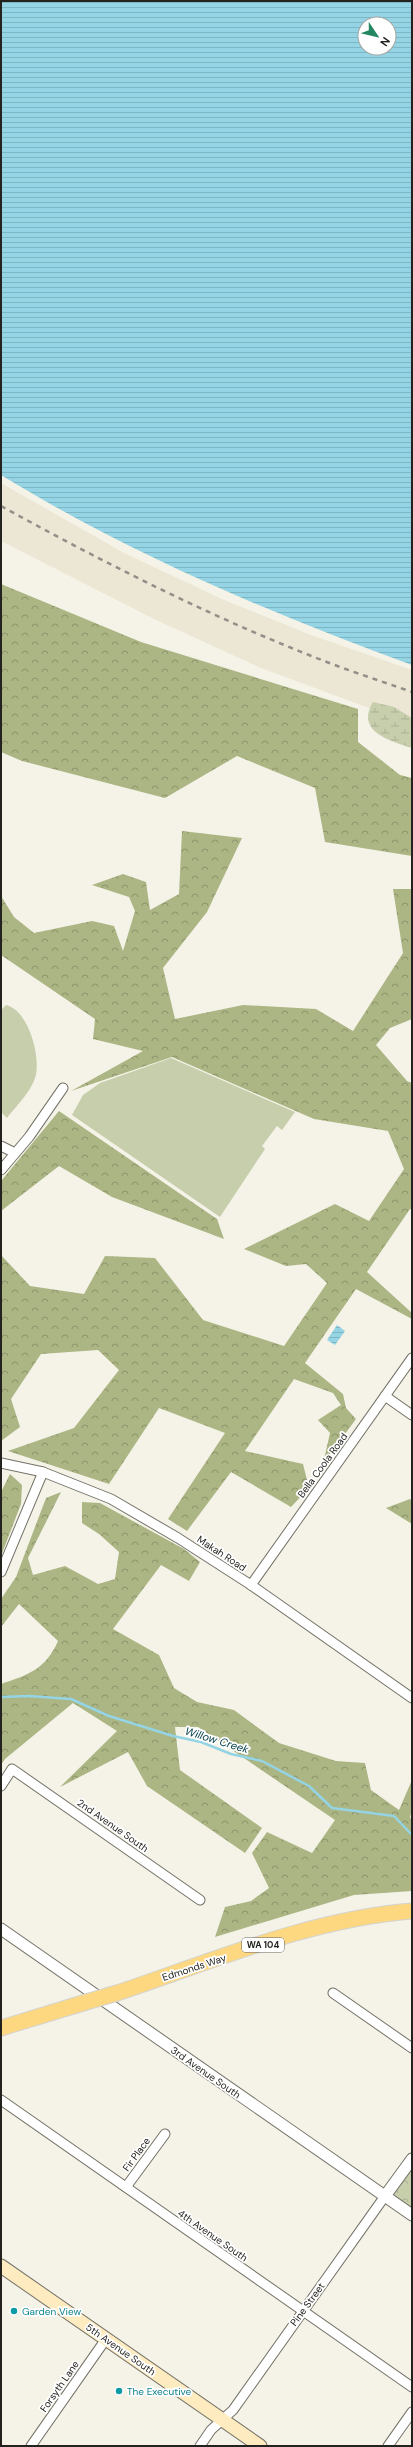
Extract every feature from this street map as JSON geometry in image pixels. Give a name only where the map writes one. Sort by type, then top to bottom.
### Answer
[{"type":"main road","name":"Edmonds Way","points":[[1,2028],[117,1993],[334,1922],[376,1914],[412,1911]]},
{"type":"main road","name":"5th Avenue South","points":[[1,2266],[260,2446]]},
{"type":"street","points":[[1,1170],[63,1088]]},
{"type":"street","points":[[1,1146],[15,1153]]},
{"type":"street","name":"Bella Coola Road","points":[[251,1585],[412,1358]]},
{"type":"street","points":[[385,1396],[412,1415]]},
{"type":"street","name":"Makah Road","points":[[1,1463],[43,1472],[111,1499],[178,1538],[251,1585],[412,1698]]},
{"type":"street","points":[[1,1572],[43,1472]]},
{"type":"street","name":"2nd Avenue South","points":[[1,1786],[12,1769],[200,1900]]},
{"type":"street","name":"3rd Avenue South","points":[[1,1929],[412,2215]]},
{"type":"street","points":[[332,1993],[412,2048]]},
{"type":"street","name":"4th Avenue South","points":[[1,2100],[412,2387]]},
{"type":"street","name":"Fir Place","points":[[126,2187],[165,2134]]},
{"type":"street","name":"Pine Street","points":[[200,2446],[222,2419],[232,2410],[302,2310],[412,2159]]},
{"type":"street","name":"Forsyth Lane","points":[[31,2446],[106,2339]]},
{"type":"street","points":[[388,2446],[412,2412]]},
{"type":"shaded area","points":[[1,483],[124,553],[224,600],[311,635],[412,670],[412,724],[261,668],[154,619],[1,541]]},
{"type":"green space","points":[[1,584],[141,642],[358,709],[358,742],[400,775],[412,778],[412,856],[325,842],[315,788],[237,756],[165,798],[22,761],[1,752]]},
{"type":"green space","points":[[373,702],[394,707],[412,718],[412,748],[378,734],[372,728],[369,721],[369,712]]},
{"type":"green space","points":[[182,831],[242,838],[207,912],[163,968],[175,1019],[243,1005],[316,1009],[353,1031],[403,953],[393,889],[412,889],[412,1019],[390,1028],[376,1045],[407,1081],[412,1083],[412,1210],[410,1209],[367,1272],[412,1313],[412,1319],[356,1289],[305,1363],[343,1394],[346,1408],[356,1419],[323,1464],[330,1433],[318,1420],[341,1405],[333,1393],[294,1379],[245,1451],[303,1464],[309,1488],[291,1507],[231,1472],[187,1531],[168,1519],[225,1433],[159,1408],[109,1484],[8,1451],[74,1428],[119,1370],[98,1350],[41,1354],[11,1399],[20,1427],[1,1441],[1,1255],[30,1286],[84,1294],[105,1256],[155,1258],[203,1320],[284,1346],[327,1283],[306,1264],[286,1266],[244,1249],[335,1204],[369,1221],[404,1169],[388,1131],[314,1119],[172,1057],[71,1091],[143,1051],[93,1039],[95,1019],[1,955],[1,896],[14,917],[34,933],[92,921],[114,926],[123,951],[135,911],[129,897],[92,885],[123,874],[146,882],[150,910],[179,894]]},
{"type":"green space","points":[[6,1005],[21,1015],[26,1024],[34,1045],[37,1065],[32,1086],[7,1118],[1,1112],[1,1010]]},
{"type":"green space","points":[[171,1058],[295,1112],[282,1130],[277,1126],[262,1146],[265,1149],[220,1217],[72,1115],[83,1095],[100,1083]]},
{"type":"green space","points":[[59,1111],[217,1219],[224,1239],[112,1197],[59,1166],[1,1211],[1,1181]]},
{"type":"green space","points":[[10,1474],[22,1485],[21,1504],[1,1556],[1,1492]]},
{"type":"green space","points":[[61,1492],[28,1558],[33,1575],[65,1566],[98,1584],[115,1579],[119,1552],[99,1534],[82,1523],[82,1502],[100,1503],[184,1549],[200,1562],[189,1581],[161,1565],[113,1629],[159,1655],[174,1688],[197,1702],[234,1710],[279,1743],[336,1761],[365,1763],[371,1790],[399,1810],[412,1780],[412,1808],[410,1818],[412,1819],[412,1891],[354,1895],[215,1937],[225,1907],[251,1901],[269,1888],[252,1853],[267,1832],[312,1853],[335,1820],[198,1727],[175,1727],[180,1770],[262,1828],[245,1853],[147,1786],[128,1752],[60,1787],[117,1731],[73,1703],[5,1759],[1,1765],[1,1684],[28,1674],[42,1665],[53,1651],[58,1641],[19,1604],[1,1627],[1,1599],[16,1577],[46,1498]]},
{"type":"green space","points":[[410,1499],[412,1501],[412,1524],[386,1508]]},
{"type":"green space","points":[[412,2162],[412,2215],[385,2196]]},
{"type":"water","points":[[1,1],[412,1],[412,665],[254,603],[202,580],[100,531],[1,475]]},
{"type":"water","points":[[337,1325],[345,1331],[335,1345],[327,1340]]},
{"type":"waterway","name":"Willow Creek","points":[[1,1697],[29,1696],[71,1699],[109,1716],[173,1736],[201,1742],[231,1754],[262,1761],[309,1786],[332,1808],[394,1816],[412,1835]]},
{"type":"railway","points":[[1,506],[76,547],[230,622],[322,660],[412,692]]},
{"type":"place","name":"Garden View","points":[[14,2311]]},
{"type":"place","name":"The Executive","points":[[119,2391]]}]
